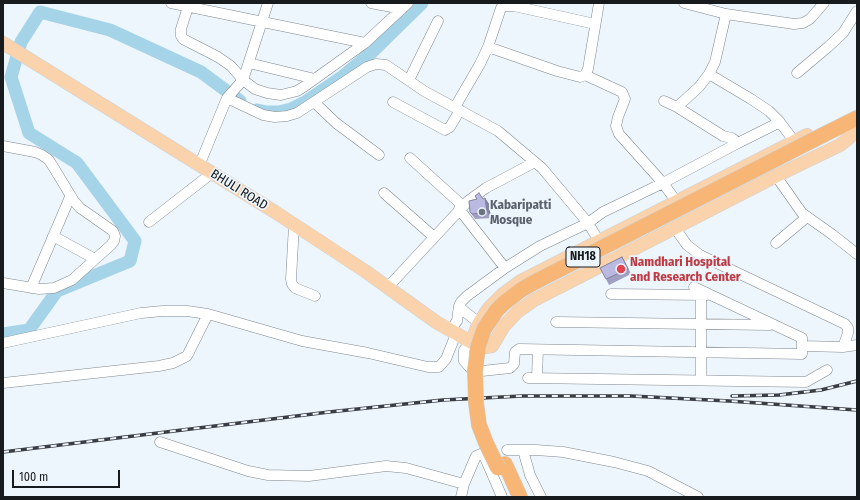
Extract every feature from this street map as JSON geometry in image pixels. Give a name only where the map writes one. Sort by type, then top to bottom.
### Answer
[{"type":"highway","name":"NH18","points":[[520,497],[503,461],[486,443],[479,425],[476,403],[475,371],[478,347],[484,329],[497,310],[521,290],[533,283],[855,123]]},
{"type":"highway","name":"NH18","points":[[503,461],[512,497]]},
{"type":"main road","name":"BHULI ROAD","points":[[3,43],[294,225],[388,287],[453,333],[486,348],[492,346],[517,312],[534,300],[776,176],[840,145],[849,138],[855,123]]},
{"type":"main road","points":[[471,342],[479,323],[489,308],[521,281],[829,124],[855,123]]},
{"type":"street","points":[[171,3],[365,43]]},
{"type":"street","points":[[199,166],[228,97],[240,83],[249,63],[268,3]]},
{"type":"street","points":[[371,3],[405,6]]},
{"type":"street","points":[[488,48],[574,77],[585,75],[588,69],[599,3]]},
{"type":"street","points":[[684,3],[726,14],[798,24],[810,19],[824,3]]},
{"type":"street","points":[[852,3],[857,6]]},
{"type":"street","points":[[188,7],[181,29],[182,39],[218,57],[231,66],[240,83],[266,93],[281,95],[297,91],[315,79],[365,43],[405,6]]},
{"type":"street","points":[[393,102],[445,130],[450,127],[457,108],[488,48],[498,12],[505,6],[514,6],[595,24]]},
{"type":"street","points":[[797,74],[843,33],[857,11]]},
{"type":"street","points":[[677,107],[699,87],[709,74],[715,62],[726,14]]},
{"type":"street","points":[[408,80],[438,21]]},
{"type":"street","points":[[249,63],[315,79]]},
{"type":"street","points":[[228,97],[252,111],[263,115],[275,117],[286,116],[297,113],[367,67],[376,64],[386,65],[424,91],[498,131],[542,168],[588,223],[599,241]]},
{"type":"street","points":[[709,74],[769,111],[780,122],[794,141]]},
{"type":"street","points":[[585,75],[622,92],[625,100],[616,126],[619,134],[663,183],[676,201]]},
{"type":"street","points":[[664,101],[677,107],[720,134],[732,138],[738,143]]},
{"type":"street","points":[[314,102],[336,123],[379,155]]},
{"type":"street","points":[[3,343],[141,314],[163,311],[187,311],[208,314],[302,341],[368,353],[428,367],[439,367],[446,359],[461,302],[505,268],[540,246],[588,223],[603,212],[663,183],[780,122]]},
{"type":"street","points":[[3,146],[35,152],[49,160],[70,197],[80,208],[113,231],[115,236],[114,242],[72,280],[54,288],[39,289],[3,283]]},
{"type":"street","points":[[410,158],[461,208],[505,268]]},
{"type":"street","points":[[388,287],[461,208],[486,188],[535,162]]},
{"type":"street","points":[[149,222],[212,173]]},
{"type":"street","points":[[776,176],[802,213],[857,254]]},
{"type":"street","points":[[384,193],[434,237]]},
{"type":"street","points":[[31,288],[70,197]]},
{"type":"street","points":[[776,243],[807,217]]},
{"type":"street","points":[[294,225],[290,279],[295,288],[315,296]]},
{"type":"street","points":[[675,228],[687,245],[700,255],[845,324],[848,328],[848,333],[843,347]]},
{"type":"street","points":[[53,236],[95,259]]},
{"type":"street","points":[[471,342],[464,350],[464,361],[467,366],[476,371],[507,369],[514,364],[514,354],[517,350],[802,354],[802,338],[706,295],[694,287]]},
{"type":"street","points":[[611,294],[706,295]]},
{"type":"street","points":[[701,380],[701,324],[706,295]]},
{"type":"street","points":[[459,307],[479,323]]},
{"type":"street","points":[[3,383],[159,366],[174,363],[187,356],[208,314]]},
{"type":"street","points":[[556,322],[773,325]]},
{"type":"street","points":[[802,346],[857,346]]},
{"type":"street","points":[[538,350],[533,378],[806,382],[827,370]]},
{"type":"street","points":[[160,442],[248,471],[268,475],[309,476],[386,466],[406,468],[464,484]]},
{"type":"street","points":[[503,461],[523,450],[563,452],[614,462],[648,471],[698,497]]},
{"type":"street","points":[[523,450],[530,475],[541,497]]},
{"type":"street","points":[[462,497],[464,484],[476,456],[483,453],[502,497]]},
{"type":"building","points":[[479,193],[483,199],[485,198],[487,212],[472,214],[470,212],[469,201],[477,199],[475,196]]},
{"type":"building","points":[[622,257],[628,269],[606,279],[600,268]]},
{"type":"waterway","points":[[257,110],[279,112],[291,109],[305,102],[343,76],[372,52],[422,3]]},
{"type":"waterway","points":[[3,334],[29,330],[57,291],[130,261],[135,241],[77,163],[29,133],[11,77],[21,42],[40,12],[110,30],[201,72],[240,101]]},
{"type":"railway","points":[[732,396],[779,395],[821,390],[857,381]]},
{"type":"railway","points":[[3,452],[329,412],[443,400],[522,396],[631,396],[857,410]]},
{"type":"place","name":"Kabaripatti Mosque","points":[[482,212]]},
{"type":"place","name":"Namdhari Hospital and Research Center","points":[[621,269]]}]
